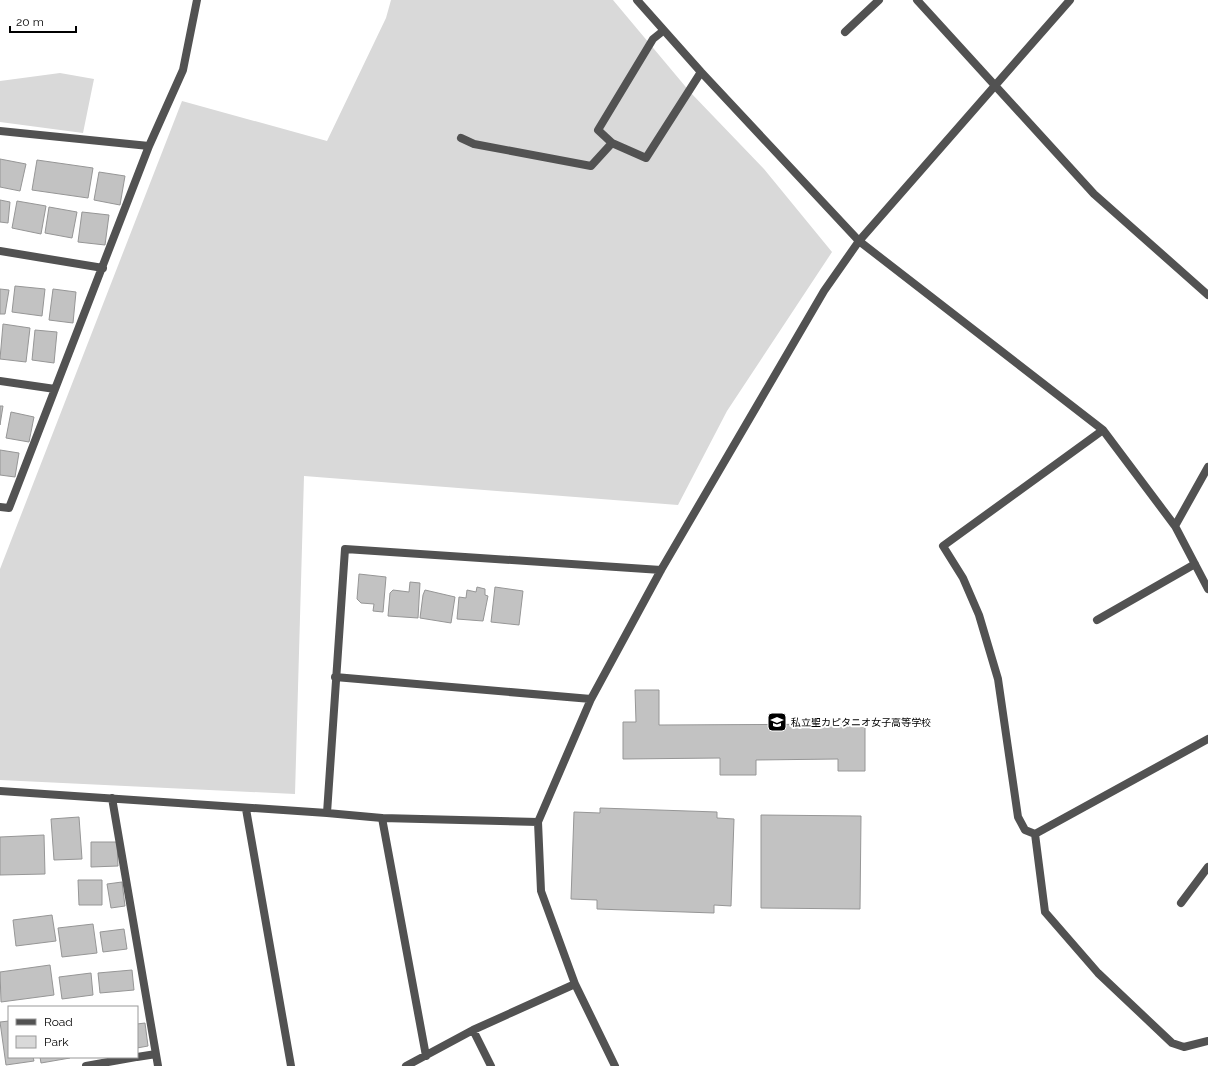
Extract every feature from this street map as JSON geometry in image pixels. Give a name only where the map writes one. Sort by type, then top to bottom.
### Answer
[{"type":"street","points":[[0,507],[9,508],[149,146],[183,70],[197,0]]},
{"type":"street","points":[[637,0],[663,31],[859,241],[1103,430],[1175,526],[1208,589]]},
{"type":"street","points":[[845,32],[879,0]]},
{"type":"street","points":[[917,0],[1094,194],[1208,295]]},
{"type":"street","points":[[615,1066],[575,984],[541,891],[538,822],[591,699],[660,570],[824,290],[859,241],[1070,0]]},
{"type":"street","points":[[663,31],[653,39],[598,130],[612,143],[646,158],[701,72]]},
{"type":"street","points":[[0,131],[149,146]]},
{"type":"street","points":[[461,138],[474,144],[591,166],[612,143]]},
{"type":"street","points":[[0,251],[103,268]]},
{"type":"street","points":[[0,381],[55,388]]},
{"type":"street","points":[[1035,834],[1025,830],[1018,817],[998,679],[979,615],[963,578],[943,546],[1103,430]]},
{"type":"street","points":[[1175,526],[1208,467]]},
{"type":"street","points":[[327,813],[345,549],[660,570]]},
{"type":"street","points":[[1097,620],[1195,564]]},
{"type":"street","points":[[336,677],[591,699]]},
{"type":"street","points":[[1035,834],[1208,740]]},
{"type":"street","points":[[0,791],[382,818],[538,822]]},
{"type":"street","points":[[112,798],[158,1066]]},
{"type":"street","points":[[246,809],[291,1066]]},
{"type":"street","points":[[382,818],[426,1056]]},
{"type":"street","points":[[1035,834],[1045,912],[1098,973],[1172,1043],[1184,1047],[1208,1041]]},
{"type":"street","points":[[1181,903],[1208,868]]},
{"type":"street","points":[[406,1066],[473,1030],[575,984]]},
{"type":"street","points":[[473,1030],[491,1066]]},
{"type":"street","points":[[138,1057],[156,1054]]},
{"type":"street","points":[[86,1066],[131,1058]]},
{"type":"green space","points":[[391,0],[613,0],[690,92],[764,169],[832,252],[727,411],[678,505],[304,476],[295,794],[0,780],[0,569],[182,101],[327,141],[386,18]]},
{"type":"green space","points":[[60,73],[94,79],[83,133],[0,122],[0,81]]},
{"type":"building","points":[[0,159],[26,164],[20,191],[0,187]]},
{"type":"building","points":[[37,160],[93,168],[88,198],[32,190]]},
{"type":"building","points":[[99,172],[125,176],[120,205],[94,200]]},
{"type":"building","points":[[0,200],[10,202],[8,223],[0,222]]},
{"type":"building","points":[[17,201],[46,206],[41,234],[12,228]]},
{"type":"building","points":[[49,207],[77,212],[72,238],[45,233]]},
{"type":"building","points":[[82,212],[109,215],[105,245],[78,242]]},
{"type":"building","points":[[15,286],[45,289],[42,316],[12,312]]},
{"type":"building","points":[[0,289],[9,290],[5,314],[0,314]]},
{"type":"building","points":[[53,289],[76,292],[73,323],[49,320]]},
{"type":"building","points":[[3,324],[30,328],[26,362],[0,359]]},
{"type":"building","points":[[35,330],[57,332],[54,363],[32,360]]},
{"type":"building","points":[[0,406],[3,406],[0,425]]},
{"type":"building","points":[[11,412],[34,417],[29,442],[6,438]]},
{"type":"building","points":[[0,450],[19,453],[15,477],[0,475]]},
{"type":"building","points":[[359,574],[386,577],[383,612],[373,611],[374,604],[361,603],[357,599]]},
{"type":"building","points":[[410,582],[420,583],[418,618],[388,616],[390,593],[393,590],[409,592]]},
{"type":"building","points":[[477,587],[485,589],[485,595],[488,596],[483,621],[457,619],[459,597],[466,598],[467,590],[476,592]]},
{"type":"building","points":[[495,587],[523,591],[519,625],[491,622]]},
{"type":"building","points":[[425,590],[455,597],[451,623],[420,618]]},
{"type":"building","points":[[635,690],[659,690],[659,725],[865,724],[865,771],[838,771],[838,759],[756,760],[756,775],[720,775],[720,758],[623,759],[623,722],[636,722]]},
{"type":"building","points":[[600,808],[717,812],[717,818],[734,819],[731,906],[714,905],[714,913],[597,909],[597,900],[571,899],[574,812],[600,813]]},
{"type":"building","points":[[761,815],[861,816],[860,909],[761,908]]},
{"type":"building","points":[[79,817],[82,859],[54,860],[51,819]]},
{"type":"building","points":[[44,835],[45,874],[0,875],[0,837]]},
{"type":"building","points":[[91,842],[117,842],[118,866],[91,867]]},
{"type":"building","points":[[78,880],[102,880],[102,905],[79,905]]},
{"type":"building","points":[[122,882],[125,906],[111,908],[107,884]]},
{"type":"building","points":[[52,915],[56,941],[16,946],[13,920]]},
{"type":"building","points":[[93,924],[97,953],[62,957],[58,928]]},
{"type":"building","points":[[124,929],[127,949],[103,952],[100,932]]},
{"type":"building","points":[[50,965],[54,995],[1,1002],[0,972]]},
{"type":"building","points":[[132,970],[134,990],[100,993],[98,973]]},
{"type":"building","points":[[91,973],[93,995],[62,999],[59,977]]},
{"type":"building","points":[[8,1021],[8,1058],[33,1058],[34,1061],[6,1065],[0,1022]]},
{"type":"building","points":[[145,1023],[148,1046],[138,1048],[138,1024]]},
{"type":"building","points":[[40,1058],[70,1058],[41,1063]]},
{"type":"place","name":"私立聖カピタニオ女子高等学校","points":[[777,722]]}]
